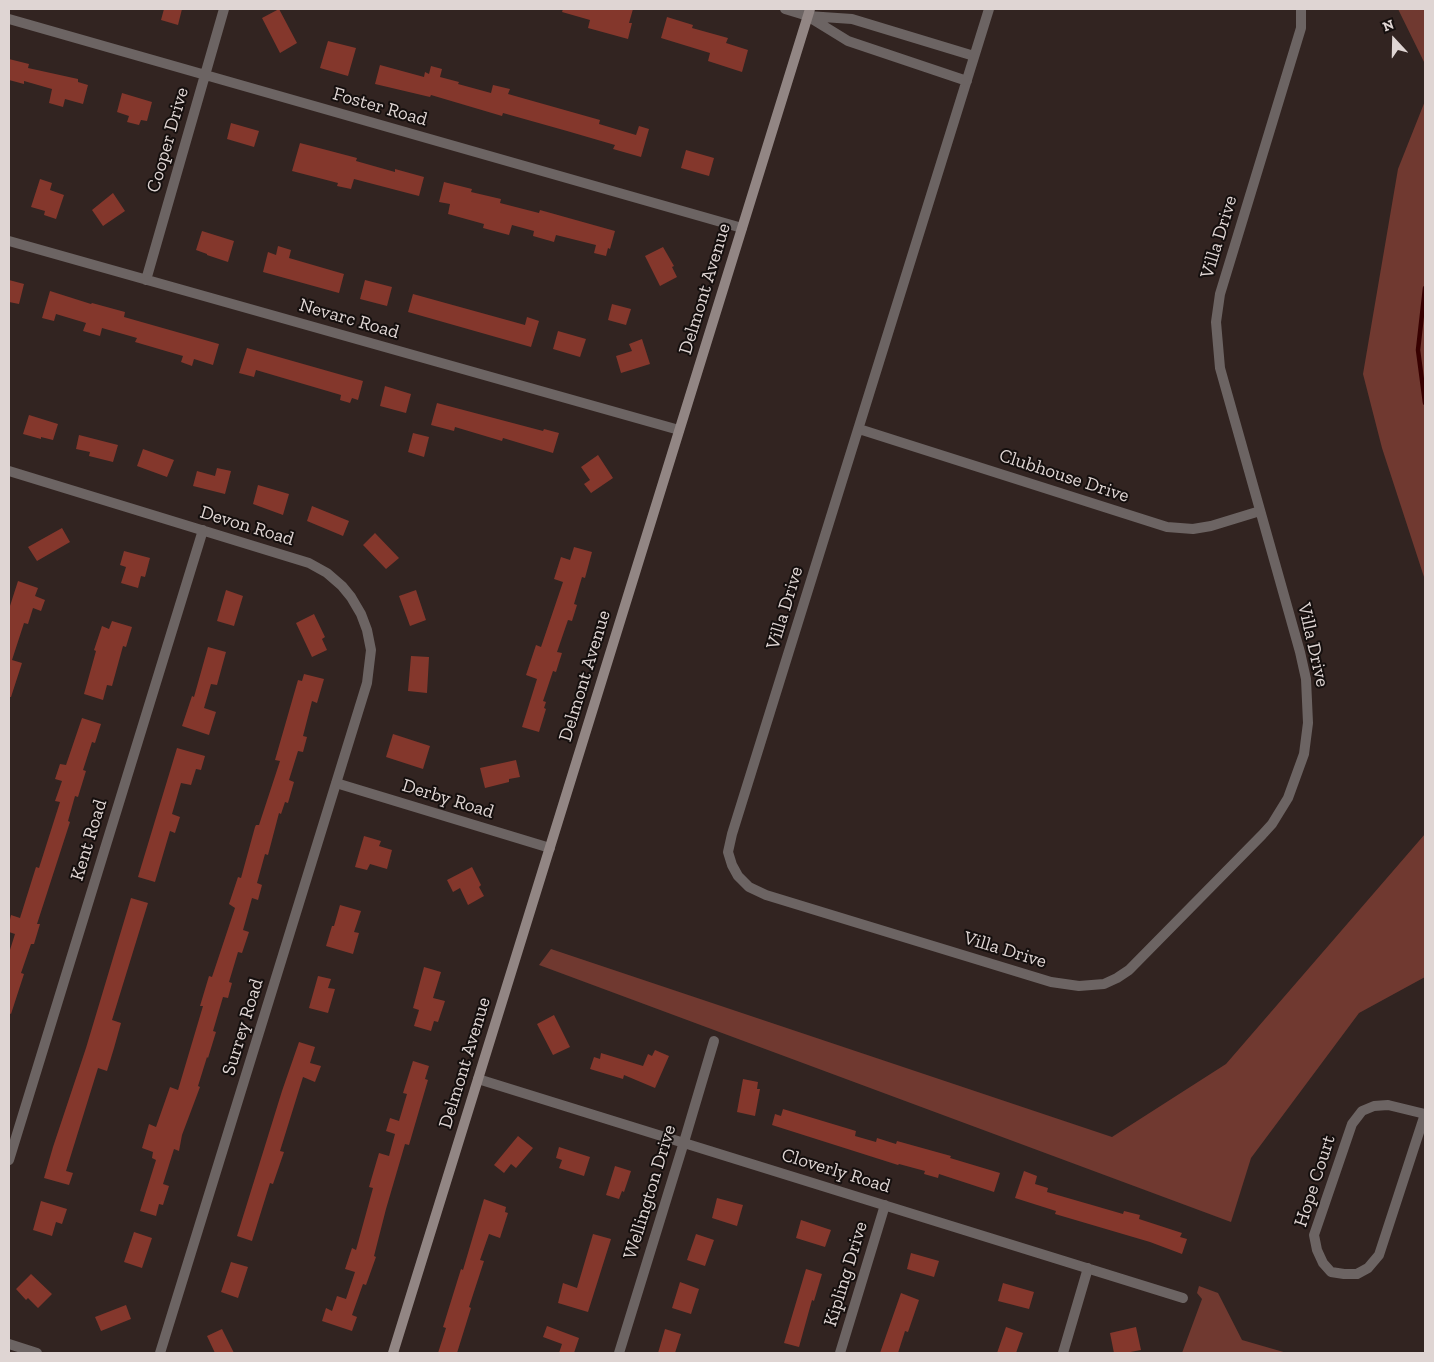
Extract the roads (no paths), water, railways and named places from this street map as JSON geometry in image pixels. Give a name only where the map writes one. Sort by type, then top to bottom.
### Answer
[{"type":"street","name":"Cooper Drive","points":[[146,280],[224,9]]},
{"type":"street","points":[[784,9],[852,19],[974,56]]},
{"type":"street","name":"Villa Drive","points":[[989,9],[732,834],[728,852],[738,876],[749,887],[766,895],[1051,982],[1079,986],[1093,986],[1116,978],[1130,970],[1272,824],[1294,785],[1304,754],[1308,723],[1306,679],[1220,368],[1216,322],[1220,294],[1301,28],[1301,9]]},
{"type":"street","points":[[809,12],[848,42],[967,81]]},
{"type":"street","name":"Delmont Avenue","points":[[393,1353],[809,12]]},
{"type":"street","name":"Foster Road","points":[[9,19],[742,228]]},
{"type":"street","name":"Nevarc Road","points":[[9,241],[680,430]]},
{"type":"street","name":"Clubhouse Drive","points":[[859,428],[1166,527],[1193,528],[1211,526],[1260,511]]},
{"type":"street","name":"Devon Road","points":[[9,471],[309,563],[327,573],[351,597],[361,614],[367,630],[371,650],[367,683],[358,711]]},
{"type":"street","name":"Kent Road","points":[[9,1160],[203,530]]},
{"type":"street","name":"Surrey Road","points":[[160,1353],[358,711]]},
{"type":"street","name":"Derby Road","points":[[336,783],[550,848]]},
{"type":"street","name":"Wellington Drive","points":[[619,1353],[714,1041]]},
{"type":"street","name":"Cloverly Road","points":[[478,1079],[1183,1298]]},
{"type":"street","name":"Hope Court","points":[[1388,1105],[1425,1114],[1379,1255],[1368,1268],[1357,1274],[1331,1272],[1323,1263],[1317,1250],[1314,1235],[1352,1124],[1362,1111],[1374,1106],[1388,1105]]},
{"type":"street","name":"Kipling Drive","points":[[840,1353],[885,1205]]},
{"type":"street","points":[[1063,1353],[1088,1268]]},
{"type":"street","points":[[9,1344],[37,1353]]},
{"type":"waterway","points":[[1425,288],[1418,350],[1425,403]]}]
